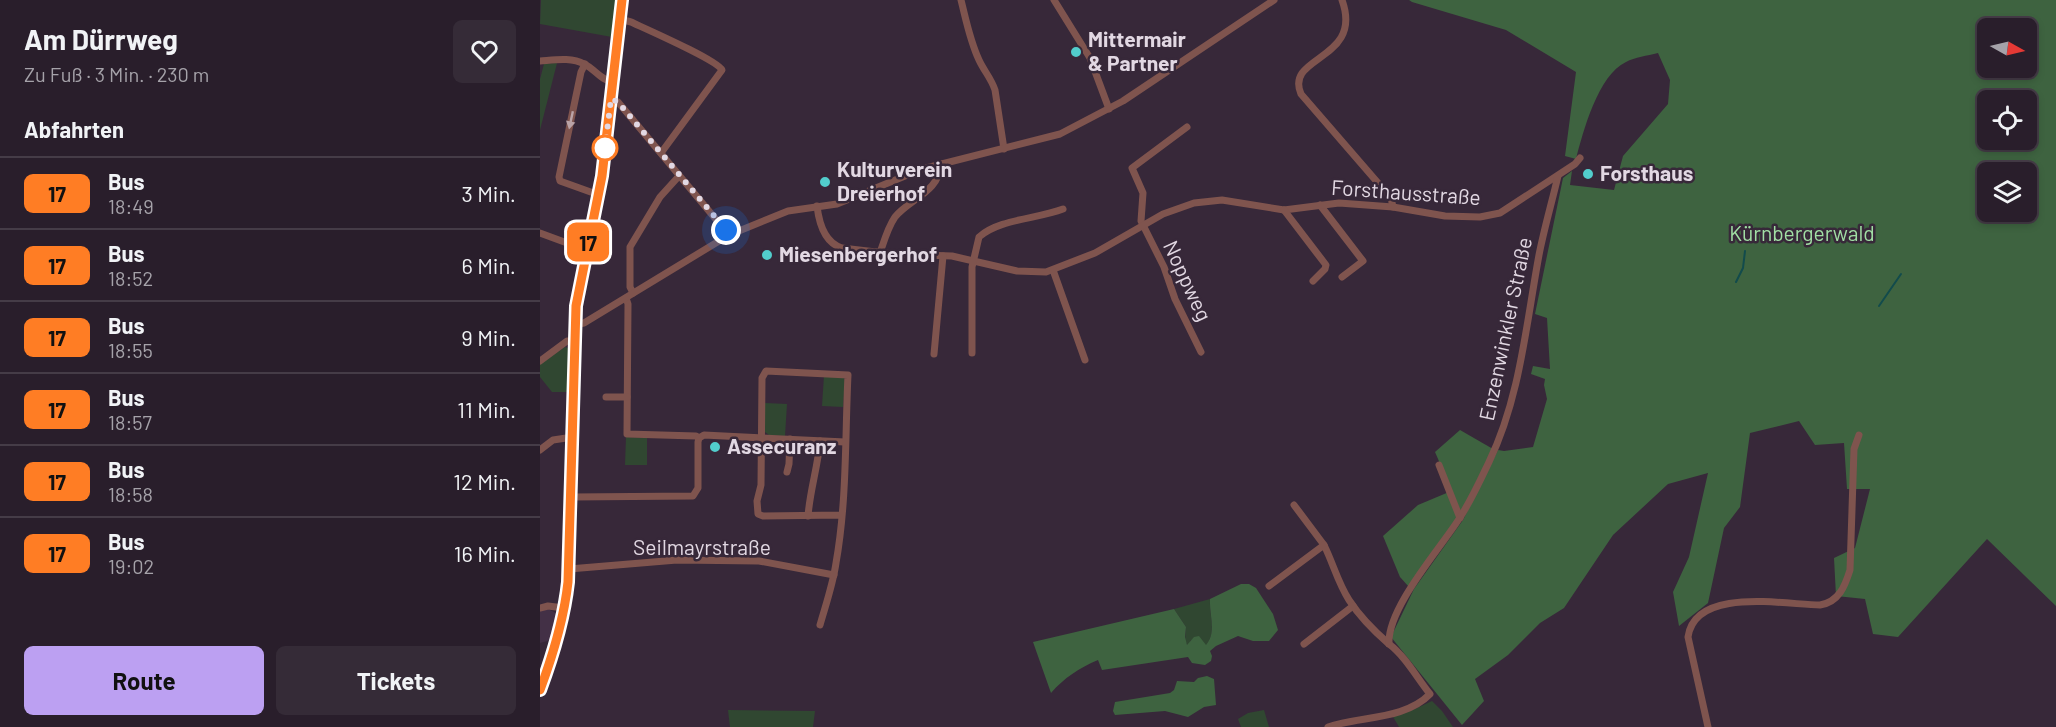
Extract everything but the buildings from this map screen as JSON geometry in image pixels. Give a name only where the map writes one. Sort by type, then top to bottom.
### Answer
[{"type":"street","points":[[540,689],[550,662],[564,608],[569,569],[574,325],[579,284],[599,195],[622,0]]},
{"type":"street","points":[[961,0],[973,47],[995,90],[1004,148]]},
{"type":"street","points":[[1054,0],[1090,58],[1109,109]]},
{"type":"street","points":[[574,325],[584,323],[729,235],[788,211],[848,201],[906,175],[940,164],[1060,134],[1109,109],[1274,0]]},
{"type":"street","points":[[1342,0],[1347,18],[1343,36],[1333,48],[1303,72],[1299,78],[1299,89],[1391,198],[1393,207]]},
{"type":"street","points":[[620,19],[631,22],[699,55],[720,66],[722,70],[661,153]]},
{"type":"street","points":[[540,61],[571,60],[585,64],[602,78],[613,82]]},
{"type":"street","points":[[585,64],[581,72],[559,177],[560,181],[599,195]]},
{"type":"street","points":[[611,99],[618,102],[729,235]]},
{"type":"street","points":[[1143,225],[1141,221],[1143,193],[1132,168],[1187,126]]},
{"type":"street","name":"Forsthausstraße","points":[[817,206],[826,235],[831,243],[842,248],[880,253],[943,256],[1038,273],[1053,270],[1095,253],[1177,208],[1214,200],[1229,200],[1284,210],[1339,204],[1393,207],[1445,216],[1480,217],[1500,213],[1575,165],[1580,158]]},
{"type":"street","points":[[880,253],[893,220],[908,204],[934,185],[939,177],[940,164]]},
{"type":"street","points":[[679,176],[660,197],[630,247],[627,434],[696,436],[699,438]]},
{"type":"street","name":"Enzenwinkler Straße","points":[[1389,644],[1390,629],[1410,588],[1460,518],[1490,461],[1504,426],[1512,398],[1539,253],[1558,176]]},
{"type":"street","name":"Forsthausstraße","points":[[1320,205],[1363,261],[1342,276]]},
{"type":"street","points":[[972,353],[971,278],[977,241],[983,234],[1002,225],[1044,216],[1063,209]]},
{"type":"street","points":[[1284,210],[1326,264],[1325,269],[1313,281]]},
{"type":"street","name":"Noppweg","points":[[1143,225],[1201,352]]},
{"type":"street","points":[[540,233],[586,250]]},
{"type":"street","points":[[934,354],[943,256]]},
{"type":"street","points":[[1053,270],[1085,360]]},
{"type":"street","points":[[540,361],[567,341],[574,341]]},
{"type":"street","points":[[820,625],[834,575],[841,515],[848,375],[766,371],[762,378],[761,485],[757,501],[758,514],[763,516],[841,515]]},
{"type":"street","points":[[606,397],[627,397]]},
{"type":"street","points":[[699,438],[704,435],[845,442]]},
{"type":"street","points":[[1708,727],[1689,638],[1691,629],[1703,614],[1727,604],[1761,602],[1820,605],[1828,604],[1838,596],[1848,579],[1850,570],[1854,449],[1859,435]]},
{"type":"street","points":[[540,450],[553,440],[573,437]]},
{"type":"street","points":[[572,497],[693,496],[698,486],[699,438]]},
{"type":"street","points":[[787,472],[789,439]]},
{"type":"street","points":[[808,516],[820,441]]},
{"type":"street","points":[[1439,465],[1460,518]]},
{"type":"street","points":[[1294,505],[1324,545],[1343,590],[1353,606],[1389,644],[1430,694],[1420,704],[1406,710],[1328,727]]},
{"type":"street","points":[[1269,586],[1324,545]]},
{"type":"street","name":"Seilmayrstraße","points":[[569,569],[677,560],[759,561],[834,575]]},
{"type":"street","points":[[540,608],[548,606],[564,608]]},
{"type":"street","points":[[1304,644],[1353,606]]},
{"type":"shaded area","points":[[548,609],[558,614],[551,640],[540,643],[540,611]]},
{"type":"green space","points":[[541,0],[616,0],[612,37],[540,24]]},
{"type":"green space","name":"Kürnbergerwald","points":[[1409,0],[2056,0],[2056,606],[1987,539],[1898,637],[1873,634],[1865,599],[1836,596],[1834,558],[1855,548],[1870,489],[1847,489],[1844,443],[1815,445],[1799,421],[1750,433],[1740,507],[1724,528],[1708,603],[1679,626],[1673,592],[1689,557],[1708,473],[1668,484],[1613,535],[1564,608],[1540,623],[1508,655],[1475,679],[1484,701],[1462,725],[1391,637],[1414,589],[1463,520],[1498,450],[1533,447],[1547,399],[1545,379],[1531,374],[1533,366],[1550,369],[1547,318],[1535,314],[1563,178],[1572,171],[1570,185],[1614,190],[1623,156],[1668,104],[1670,80],[1658,53],[1630,60],[1616,69],[1607,79],[1593,105],[1576,159],[1565,156],[1576,72],[1506,30]]},
{"type":"green space","points":[[557,63],[540,130],[540,79],[544,64]]},
{"type":"green space","points":[[565,347],[568,348],[568,392],[552,392],[540,377],[540,364]]},
{"type":"green space","points":[[824,375],[843,377],[845,380],[843,407],[822,406]]},
{"type":"green space","points":[[765,403],[787,404],[785,436],[769,435],[765,432]]},
{"type":"green space","points":[[1460,430],[1493,449],[1461,512],[1435,452]]},
{"type":"green space","points":[[626,437],[647,438],[647,465],[625,465]]},
{"type":"green space","points":[[1449,492],[1458,517],[1409,587],[1400,577],[1383,536],[1418,505]]},
{"type":"green space","points":[[1241,584],[1249,584],[1256,588],[1273,614],[1278,630],[1269,641],[1253,641],[1238,636],[1210,651],[1211,661],[1205,665],[1192,663],[1188,657],[1102,670],[1098,660],[1072,674],[1051,693],[1033,642],[1174,609],[1186,627],[1187,645],[1194,637],[1199,636],[1206,645],[1212,629],[1210,599]]},
{"type":"green space","points":[[1210,599],[1212,629],[1209,641],[1206,646],[1191,640],[1188,646],[1185,641],[1186,627],[1174,609]]},
{"type":"green space","points":[[1207,676],[1214,679],[1216,705],[1204,707],[1188,717],[1165,711],[1115,715],[1113,711],[1115,702],[1170,693],[1174,690],[1177,681],[1194,682],[1198,678]]},
{"type":"green space","points":[[1432,701],[1453,727],[1399,727],[1392,715],[1415,709]]},
{"type":"green space","points":[[728,710],[815,711],[813,727],[730,727]]},
{"type":"green space","points":[[1264,710],[1269,727],[1241,727],[1238,719],[1248,713]]},
{"type":"waterway","points":[[1736,282],[1743,268],[1745,251]]},
{"type":"waterway","points":[[1879,306],[1901,274]]},
{"type":"bus line","name":"17","points":[[540,690],[550,662],[567,596],[573,437],[574,325],[579,284],[602,176],[622,0]]},
{"type":"place","name":"Mittermair & Partner","points":[[1076,52]]},
{"type":"place","name":"Forsthaus","points":[[1588,174]]},
{"type":"place","name":"Kulturverein Dreierhof","points":[[825,182]]},
{"type":"place","name":"Miesenbergerhof","points":[[767,255]]},
{"type":"place","name":"Assecuranz","points":[[715,447]]},
{"type":"route","points":[[605,148],[611,99],[618,102],[726,230]]}]
